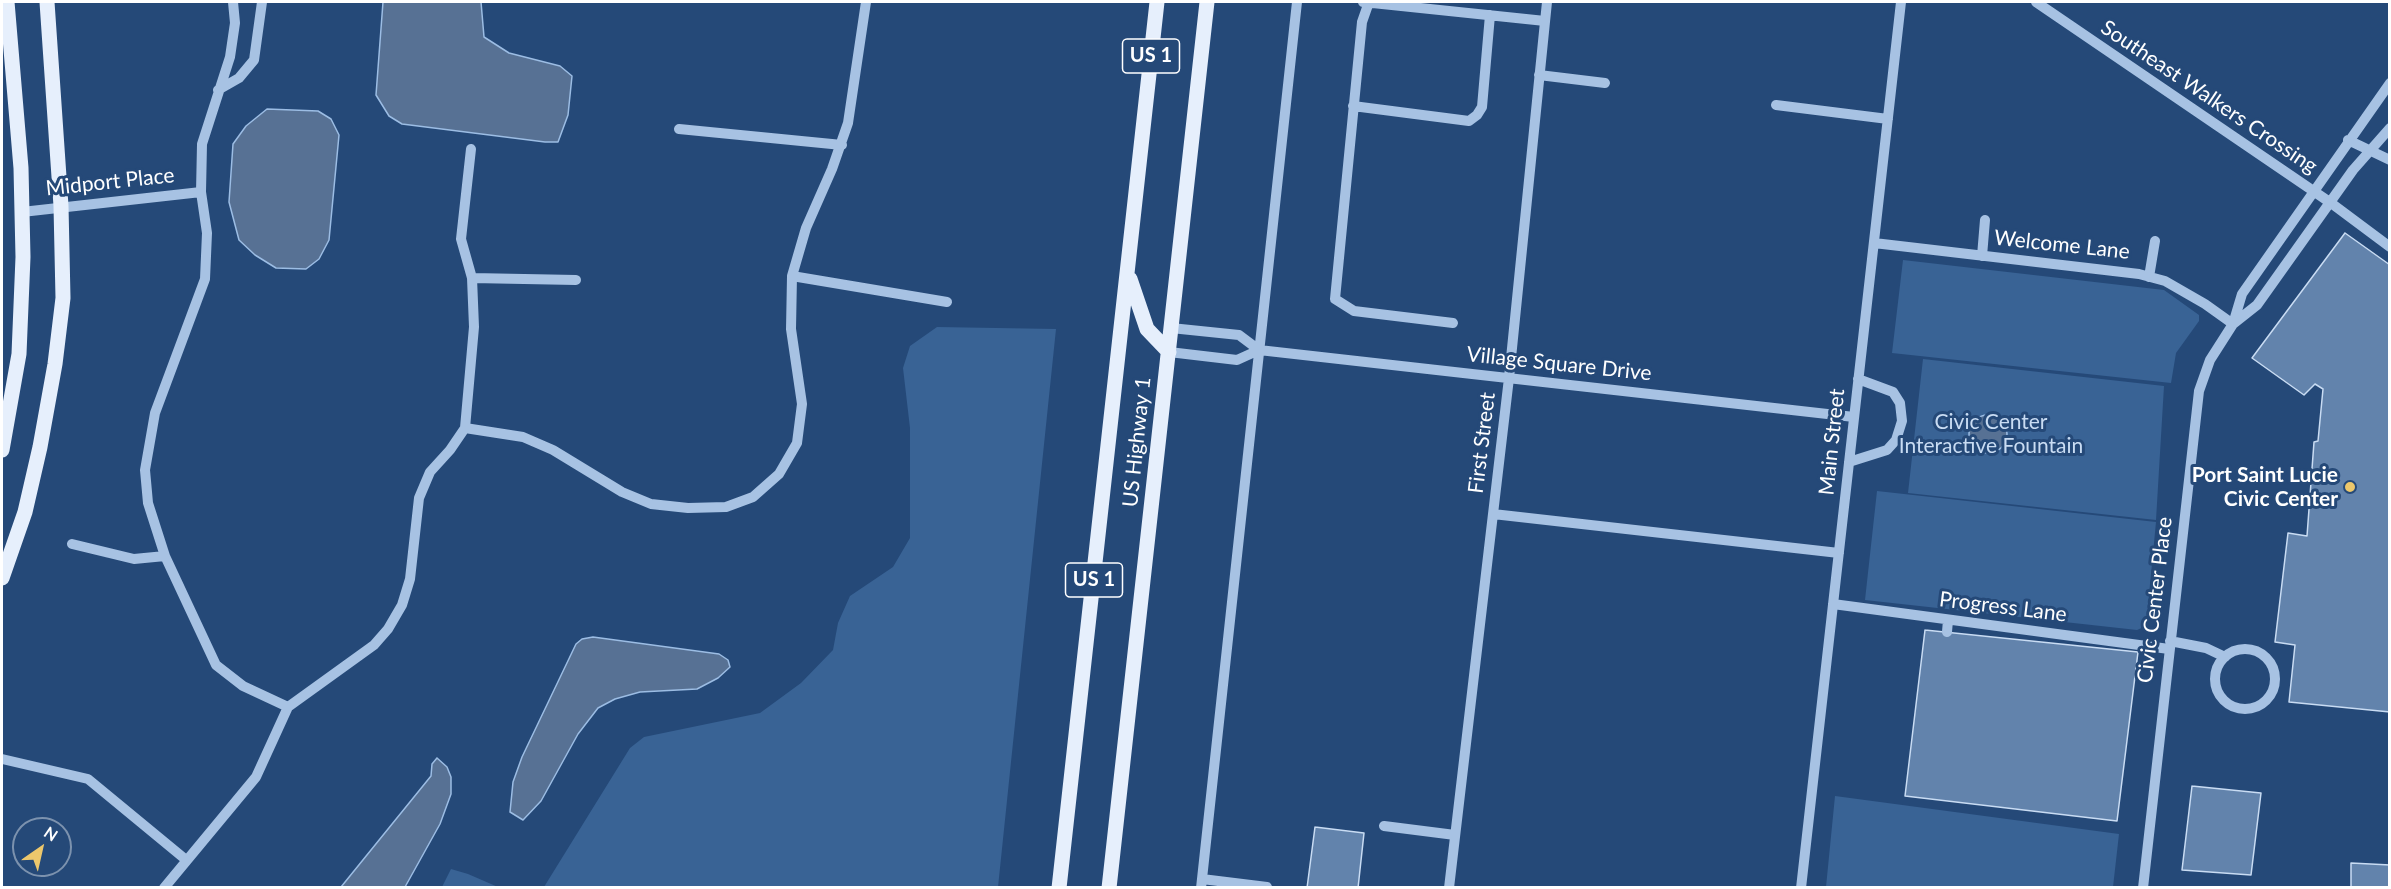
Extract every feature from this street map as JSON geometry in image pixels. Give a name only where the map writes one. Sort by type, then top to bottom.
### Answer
[{"type":"main road","points":[[2,450],[19,354],[22,212],[7,2]]},
{"type":"main road","points":[[2,578],[25,512],[55,364],[63,298],[61,206],[47,2]]},
{"type":"main road","name":"US Highway 1","points":[[1059,888],[1129,273],[1156,2]]},
{"type":"main road","name":"US Highway 1","points":[[1109,888],[1207,2]]},
{"type":"main road","points":[[1129,273],[1147,329],[1169,352]]},
{"type":"street","points":[[233,2],[235,23],[230,57],[202,144],[201,192],[207,233],[205,279],[155,412],[145,470],[148,503],[165,556],[216,665],[243,686],[288,707]]},
{"type":"street","points":[[218,90],[239,78],[254,60],[262,2]]},
{"type":"street","points":[[465,428],[523,437],[553,450],[622,492],[651,504],[688,508],[726,507],[753,497],[779,474],[797,443],[802,404],[791,329],[792,276],[806,228],[842,145],[854,96],[866,2]]},
{"type":"street","points":[[1267,887],[1201,883],[1297,2]]},
{"type":"street","points":[[1363,2],[1545,21]]},
{"type":"street","points":[[1370,2],[1362,22],[1335,299],[1354,311],[1453,323]]},
{"type":"street","name":"First Street","points":[[1449,888],[1509,378],[1547,2]]},
{"type":"street","name":"Main Street","points":[[1801,888],[1901,2]]},
{"type":"street","name":"Southeast Walkers Crossing","points":[[2036,2],[2331,203],[2390,246]]},
{"type":"street","points":[[1353,105],[1469,121],[1482,107],[1490,15]]},
{"type":"street","points":[[1539,75],[1605,83]]},
{"type":"street","name":"Civic Center Place","points":[[2143,888],[2199,391],[2210,360],[2233,324],[2241,294],[2390,83]]},
{"type":"street","points":[[1776,105],[1888,119]]},
{"type":"street","name":"Civic Center Place","points":[[2233,324],[2257,305],[2369,151],[2390,128]]},
{"type":"street","points":[[679,129],[842,145]]},
{"type":"street","points":[[2348,140],[2390,160]]},
{"type":"street","points":[[164,888],[185,858],[256,777],[288,707],[374,645],[388,629],[402,605],[410,579],[419,498],[430,472],[450,450],[465,428],[474,327],[472,278],[461,239],[471,149]]},
{"type":"street","name":"Midport Place","points":[[22,212],[201,192]]},
{"type":"street","points":[[1982,256],[1985,220]]},
{"type":"street","points":[[2149,277],[2155,242]]},
{"type":"street","name":"Welcome Lane","points":[[1874,243],[2149,277],[2165,281],[2233,324]]},
{"type":"street","points":[[792,276],[947,303]]},
{"type":"street","points":[[472,278],[576,280]]},
{"type":"street","name":"Village Square Drive","points":[[1171,328],[1239,335],[1259,350],[1854,417]]},
{"type":"street","name":"Village Square Drive","points":[[1169,352],[1237,360],[1259,350]]},
{"type":"street","points":[[1849,462],[1887,450],[1896,440],[1902,421],[1900,402],[1893,392],[1858,379]]},
{"type":"street","points":[[1493,514],[1839,553]]},
{"type":"street","points":[[72,544],[127,558],[165,556]]},
{"type":"street","name":"Progress Lane","points":[[1833,604],[2101,644],[2206,648],[2225,657]]},
{"type":"street","points":[[1947,632],[1948,620]]},
{"type":"street","points":[[2243,649],[2262,655],[2269,662],[2275,680],[2268,698],[2261,704],[2242,709],[2224,701],[2215,684],[2219,664],[2225,657],[2243,649]]},
{"type":"street","points":[[2,759],[88,779],[185,858]]},
{"type":"street","points":[[1384,826],[1455,835]]},
{"type":"green space","points":[[1903,260],[2164,290],[2199,315],[2199,321],[2176,353],[2171,383],[1892,353]]},
{"type":"green space","points":[[937,327],[1056,329],[998,887],[544,887],[630,748],[644,737],[760,713],[801,683],[833,650],[838,623],[850,596],[893,567],[910,538],[910,428],[903,368],[910,346]]},
{"type":"green space","name":"Civic Center Interactive Fountain","points":[[1923,359],[2164,386],[2156,520],[1908,493]]},
{"type":"green space","points":[[1877,491],[2156,522],[2146,626],[2137,630],[1865,600]]},
{"type":"green space","points":[[1835,796],[2119,834],[2113,887],[1826,887]]},
{"type":"green space","points":[[451,869],[468,874],[498,887],[442,887]]},
{"type":"shaded area","points":[[383,2],[481,2],[484,37],[509,53],[560,66],[572,76],[568,115],[558,142],[402,124],[389,116],[376,95]]},
{"type":"shaded area","points":[[267,109],[318,111],[331,119],[339,135],[329,240],[319,259],[306,269],[276,268],[255,255],[239,240],[229,202],[233,144],[246,126]]},
{"type":"shaded area","points":[[1988,415],[2002,420],[2007,434],[2002,448],[1988,453],[1974,448],[1969,434],[1974,420]]},
{"type":"shaded area","points":[[593,637],[719,654],[728,660],[730,667],[718,678],[697,689],[640,692],[615,699],[598,708],[578,734],[541,801],[523,820],[510,812],[513,782],[522,757],[576,644],[582,639]]},
{"type":"shaded area","points":[[437,758],[447,767],[451,777],[451,794],[440,824],[405,887],[341,887],[431,776],[432,764]]},
{"type":"building","name":"Port Saint Lucie Civic Center","points":[[2345,233],[2390,265],[2390,712],[2289,702],[2295,645],[2275,642],[2288,533],[2307,536],[2314,442],[2318,441],[2323,389],[2315,384],[2304,395],[2252,358]]},
{"type":"building","points":[[1925,630],[2138,652],[2117,821],[1905,796]]},
{"type":"building","points":[[2192,786],[2261,793],[2251,875],[2182,870]]},
{"type":"building","points":[[1315,827],[1364,833],[1358,888],[1307,888]]},
{"type":"building","points":[[2351,863],[2390,865],[2390,888],[2351,888]]},
{"type":"place","name":"Port Saint Lucie Civic Center","points":[[2350,487]]}]
